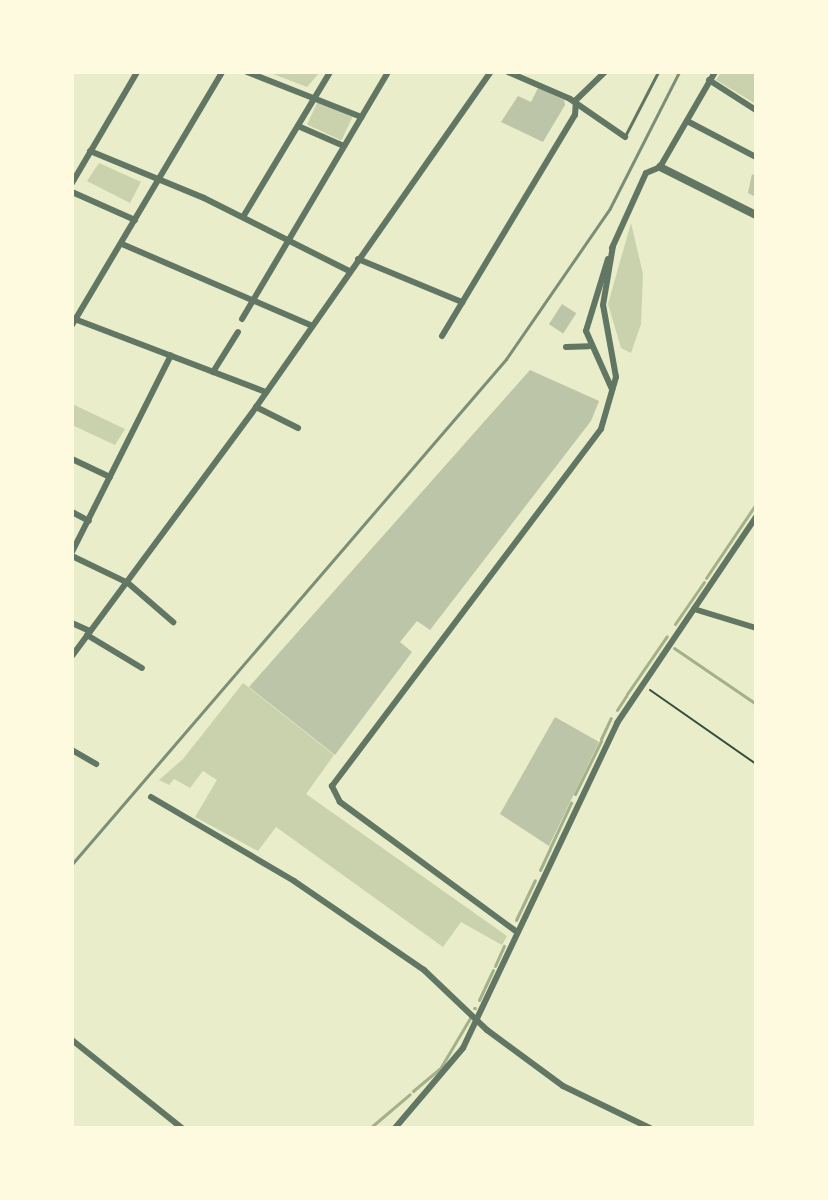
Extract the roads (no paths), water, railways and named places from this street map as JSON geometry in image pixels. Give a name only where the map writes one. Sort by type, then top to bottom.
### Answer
[{"type":"street","points":[[72,183],[137,72]]},
{"type":"street","points":[[222,72],[122,244],[73,321],[266,392]]},
{"type":"street","points":[[247,72],[361,117]]},
{"type":"street","points":[[243,217],[330,72]]},
{"type":"street","points":[[242,319],[388,72]]},
{"type":"street","points":[[72,656],[256,407],[310,325],[491,72]]},
{"type":"street","points":[[508,72],[577,104],[625,137]]},
{"type":"street","points":[[442,336],[575,115],[577,104],[605,72]]},
{"type":"street","points":[[612,384],[590,349],[588,320],[613,246],[646,173],[660,167],[715,72]]},
{"type":"street","points":[[709,80],[756,110]]},
{"type":"street","points":[[687,121],[756,157]]},
{"type":"street","points":[[298,126],[344,146]]},
{"type":"street","points":[[90,151],[243,217],[349,271]]},
{"type":"street","points":[[660,167],[756,215]]},
{"type":"street","points":[[72,192],[135,220]]},
{"type":"street","points":[[122,244],[310,325]]},
{"type":"street","points":[[517,932],[340,802],[332,786],[597,435],[612,384],[613,350],[605,320],[613,246]]},
{"type":"street","points":[[358,259],[462,302]]},
{"type":"street","points":[[588,320],[605,320]]},
{"type":"street","points":[[213,372],[238,332]]},
{"type":"street","points":[[566,347],[590,349],[604,356],[613,350]]},
{"type":"street","points":[[171,355],[72,554],[128,583],[173,622]]},
{"type":"street","points":[[256,407],[298,428]]},
{"type":"street","points":[[72,459],[110,477]]},
{"type":"street","points":[[72,512],[89,521]]},
{"type":"street","points":[[395,1128],[450,1067],[479,1019],[617,723],[756,517]]},
{"type":"street","points":[[694,609],[756,628]]},
{"type":"street","points":[[72,623],[142,668]]},
{"type":"street","points":[[72,750],[96,764]]},
{"type":"street","points":[[151,797],[294,881],[424,970],[563,1086],[650,1128]]},
{"type":"street","points":[[72,1040],[182,1128]]},
{"type":"lane","points":[[625,137],[658,72]]},
{"type":"waterway","points":[[706,578],[756,504]]},
{"type":"waterway","points":[[675,624],[704,582]]},
{"type":"waterway","points":[[627,694],[667,636]]},
{"type":"waterway","points":[[674,648],[756,704]]},
{"type":"waterway","points":[[617,710],[626,696]]},
{"type":"waterway","points":[[601,739],[611,718]]},
{"type":"waterway","points":[[575,794],[601,741]]},
{"type":"waterway","points":[[550,848],[571,803]]},
{"type":"waterway","points":[[540,870],[550,849]]},
{"type":"waterway","points":[[516,920],[535,880]]},
{"type":"waterway","points":[[495,966],[504,946]]},
{"type":"waterway","points":[[479,1000],[493,970]]},
{"type":"waterway","points":[[441,1067],[470,1018]]},
{"type":"waterway","points":[[413,1091],[440,1068]]},
{"type":"waterway","points":[[370,1128],[410,1094]]},
{"type":"railway","points":[[72,864],[506,359],[610,208],[679,72]]}]
